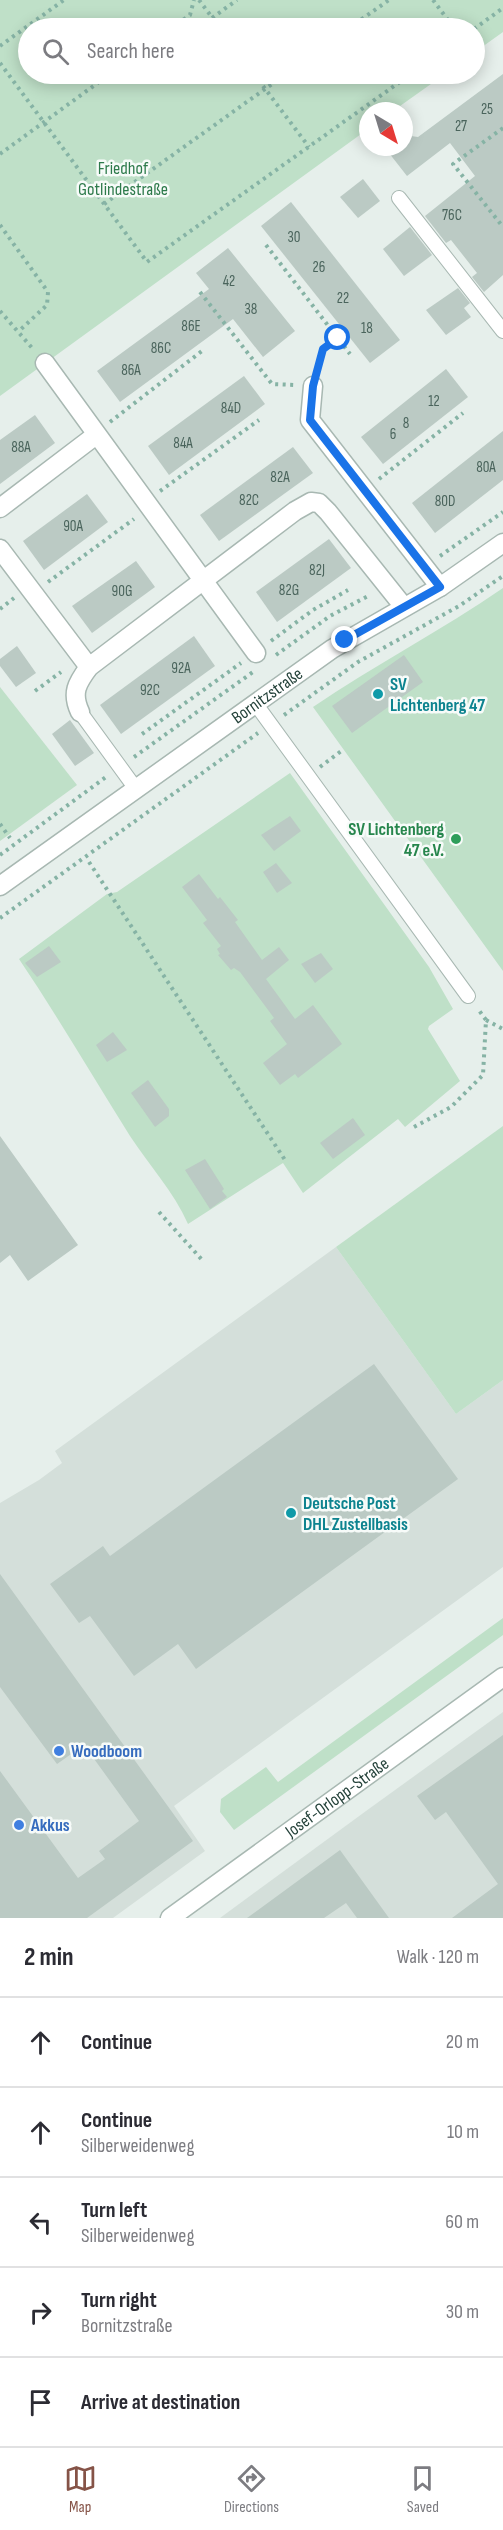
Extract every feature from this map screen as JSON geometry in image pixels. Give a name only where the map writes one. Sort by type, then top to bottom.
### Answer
[{"type":"street","points":[[45,363],[261,660]]},
{"type":"street","points":[[313,386],[310,420],[440,587]]},
{"type":"street","points":[[0,508],[96,435]]},
{"type":"street","points":[[80,712],[74,700],[75,689],[89,667],[295,511],[311,502],[320,503],[404,607]]},
{"type":"street","name":"Bornitzstraße","points":[[0,886],[332,649],[440,587],[503,543]]},
{"type":"street","points":[[0,549],[89,667]]},
{"type":"street","name":"Josef-Orlopp-Straße","points":[[170,1918],[503,1677]]},
{"type":"lane","points":[[399,198],[503,331]]},
{"type":"lane","points":[[255,703],[468,996]]},
{"type":"lane","points":[[80,712],[135,789]]},
{"type":"path","points":[[39,18],[64,0]]},
{"type":"path","points":[[186,18],[190,15],[194,0]]},
{"type":"path","points":[[199,0],[212,18],[237,0]]},
{"type":"path","points":[[363,18],[388,0]]},
{"type":"path","points":[[433,0],[446,18]]},
{"type":"path","points":[[485,21],[503,8]]},
{"type":"path","points":[[0,46],[18,33]]},
{"type":"path","points":[[0,63],[147,262],[397,84]]},
{"type":"path","points":[[0,154],[96,84]]},
{"type":"path","points":[[261,84],[309,147]]},
{"type":"path","points":[[104,204],[272,84]]},
{"type":"path","points":[[503,128],[453,164],[503,227]]},
{"type":"path","points":[[0,225],[48,292],[47,305],[19,332]]},
{"type":"path","points":[[266,245],[350,354]]},
{"type":"path","points":[[200,292],[272,384],[313,386],[323,349],[338,338]]},
{"type":"path","points":[[0,310],[45,363]]},
{"type":"path","points":[[114,418],[202,351]]},
{"type":"path","points":[[365,490],[463,413]]},
{"type":"path","points":[[33,593],[259,420]]},
{"type":"path","points":[[424,566],[455,547],[503,512]]},
{"type":"path","points":[[0,918],[358,662],[459,606],[503,576]]},
{"type":"path","points":[[0,855],[261,660],[330,616],[387,586]]},
{"type":"path","points":[[308,775],[344,749]]},
{"type":"path","points":[[0,824],[10,838]]},
{"type":"path","points":[[89,862],[285,1160]]},
{"type":"path","points":[[468,996],[486,1020],[503,1029]]},
{"type":"path","points":[[414,1127],[451,1107],[483,1075],[486,1020]]},
{"type":"path","points":[[159,1212],[204,1262]]},
{"type":"shaded area","points":[[336,1247],[456,1414],[503,1380],[503,1567],[174,1806],[205,1851],[113,1918],[0,1918],[0,1503],[39,1480],[62,1463],[55,1451]]},
{"type":"shaded area","points":[[503,1712],[503,1918],[220,1918],[366,1811]]},
{"type":"green space","name":"Friedhof Gotlindestraße","points":[[0,0],[503,0],[503,32],[485,45],[485,18],[18,18],[18,84],[431,84],[406,102],[359,102],[359,136],[0,396]]},
{"type":"green space","name":"SV Lichtenberg 47 e.V.","points":[[503,588],[503,971],[313,707]]},
{"type":"green space","points":[[0,687],[77,785],[0,841]]},
{"type":"green space","points":[[290,773],[429,967],[453,1009],[428,1029],[460,1081],[405,1127],[398,1119],[303,1193],[283,1163],[188,1224],[176,1201],[130,1136],[19,959],[107,894],[117,892]]},
{"type":"green space","points":[[503,1126],[503,1380],[456,1414],[336,1247]]},
{"type":"green space","points":[[503,1618],[503,1635],[234,1830],[220,1812],[221,1799],[266,1767],[278,1782]]},
{"type":"building","points":[[503,74],[503,275],[484,292],[472,277],[477,273],[451,240],[446,243],[425,216],[475,176],[450,143],[407,176],[391,156],[413,156],[413,136],[418,137]]},
{"type":"building","points":[[363,179],[380,201],[358,218],[340,197]]},
{"type":"building","points":[[291,202],[400,340],[370,363],[261,226]]},
{"type":"building","points":[[410,227],[432,255],[404,276],[383,249]]},
{"type":"building","points":[[228,248],[295,331],[263,357],[233,319],[120,402],[97,371],[209,289],[196,273]]},
{"type":"building","points":[[458,288],[470,303],[464,308],[471,317],[446,335],[426,310]]},
{"type":"building","points":[[446,369],[468,397],[383,464],[361,437]]},
{"type":"building","points":[[244,376],[265,404],[169,475],[148,446]]},
{"type":"building","points":[[35,415],[55,443],[0,484],[0,440]]},
{"type":"building","points":[[503,431],[503,480],[435,533],[412,503]]},
{"type":"building","points":[[293,447],[313,473],[219,541],[200,515]]},
{"type":"building","points":[[87,494],[108,522],[44,570],[23,541]]},
{"type":"building","points":[[329,539],[351,568],[277,622],[256,592]]},
{"type":"building","points":[[136,561],[155,587],[92,633],[72,606]]},
{"type":"building","points":[[194,636],[215,666],[121,734],[100,705]]},
{"type":"building","points":[[17,646],[36,673],[16,687],[0,666],[0,659]]},
{"type":"building","name":"SV Lichtenberg 47","points":[[404,655],[423,682],[352,733],[332,706]]},
{"type":"building","points":[[70,720],[94,753],[75,766],[52,734]]},
{"type":"building","points":[[290,816],[301,831],[274,851],[261,835]]},
{"type":"building","points":[[276,863],[292,883],[277,893],[263,872]]},
{"type":"building","points":[[199,874],[238,920],[235,922],[262,960],[279,947],[289,960],[266,979],[295,1019],[313,1005],[342,1044],[298,1078],[295,1074],[280,1085],[263,1063],[287,1044],[270,1021],[274,1018],[240,972],[234,968],[231,970],[218,955],[220,954],[217,949],[221,946],[203,923],[207,920],[182,887]]},
{"type":"building","points":[[49,946],[61,962],[37,977],[25,963]]},
{"type":"building","points":[[321,953],[333,969],[315,983],[301,964]]},
{"type":"building","points":[[113,1032],[127,1050],[107,1062],[96,1045]]},
{"type":"building","points":[[148,1080],[169,1109],[169,1116],[155,1127],[131,1093]]},
{"type":"building","points":[[353,1118],[365,1135],[333,1159],[320,1143]]},
{"type":"building","points":[[0,1136],[78,1245],[28,1281],[10,1255],[0,1263]]},
{"type":"building","points":[[205,1159],[227,1197],[210,1209],[185,1170]]},
{"type":"building","name":"Deutsche Post DHL Zustellbasis","points":[[374,1364],[458,1479],[196,1669],[178,1644],[134,1676],[90,1616],[79,1623],[50,1584],[103,1546],[110,1556]]},
{"type":"building","points":[[0,1574],[193,1841],[87,1918],[0,1918],[0,1771],[78,1878],[105,1859],[99,1851],[139,1821],[84,1745],[57,1764],[0,1687]]},
{"type":"building","points":[[503,1735],[503,1918],[452,1918],[498,1884],[446,1812],[435,1820],[417,1796]]},
{"type":"building","points":[[340,1850],[389,1918],[357,1918],[346,1903],[324,1918],[247,1918]]},
{"type":"place","name":"SV Lichtenberg 47","points":[[378,694]]},
{"type":"place","name":"SV Lichtenberg 47 e.V.","points":[[456,839]]},
{"type":"place","name":"Deutsche Post DHL Zustellbasis","points":[[291,1513]]},
{"type":"place","name":"Woodboom","points":[[59,1751]]},
{"type":"place","name":"Akkus","points":[[19,1825]]},
{"type":"route","points":[[338,338],[323,349],[313,386],[310,420],[440,587],[345,640]]}]
